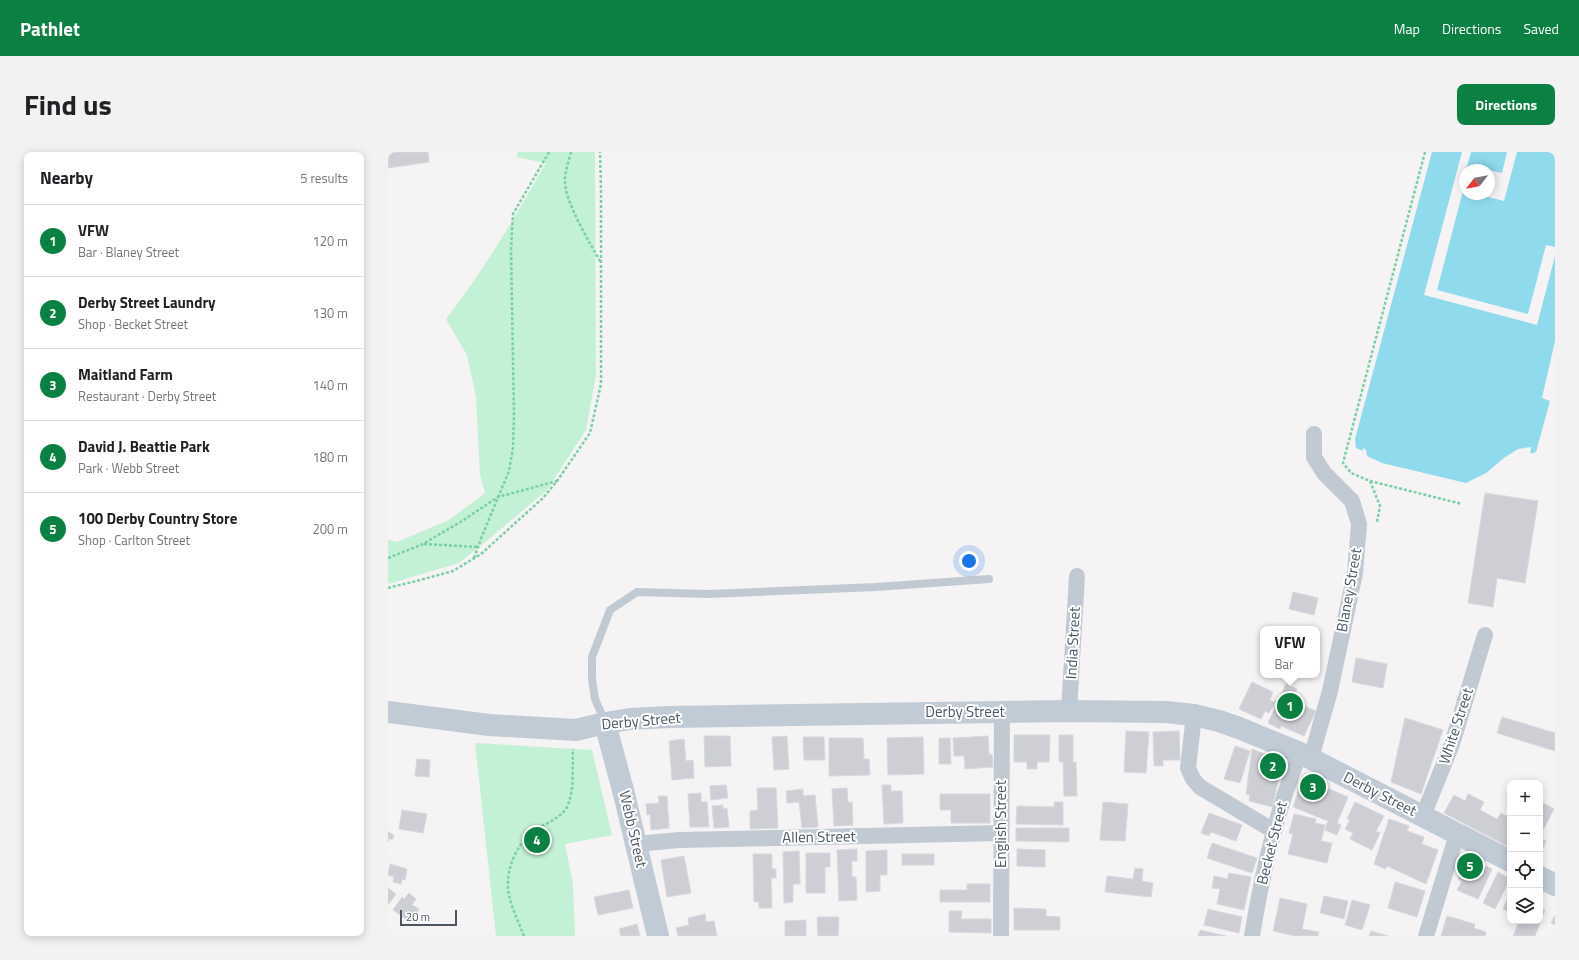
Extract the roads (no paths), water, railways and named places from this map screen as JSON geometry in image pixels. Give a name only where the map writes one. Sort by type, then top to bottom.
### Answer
[{"type":"main road","name":"Derby Street","points":[[388,712],[489,725],[576,730],[605,722],[670,717],[1069,711],[1166,712],[1194,715],[1233,725],[1305,756],[1507,859]]},
{"type":"main road","name":"Webb Street","points":[[605,722],[658,936]]},
{"type":"main road","points":[[1543,879],[1555,885]]},
{"type":"street","name":"Blaney Street","points":[[1305,756],[1330,691],[1355,573],[1359,524],[1352,501],[1324,473],[1314,458],[1314,434]]},
{"type":"street","name":"India Street","points":[[1069,711],[1076,576]]},
{"type":"street","name":"White Street","points":[[1423,816],[1452,744],[1485,635]]},
{"type":"street","name":"English Street","points":[[1001,936],[1002,713]]},
{"type":"street","points":[[1194,715],[1188,768],[1193,779],[1200,787],[1274,831]]},
{"type":"street","name":"Becket Street","points":[[1252,936],[1262,878],[1274,831],[1290,777],[1305,756]]},
{"type":"street","name":"Allen Street","points":[[636,844],[679,840],[1002,833]]},
{"type":"street","points":[[1426,936],[1457,834]]},
{"type":"lane","points":[[605,722],[595,699],[592,679],[592,657],[610,610],[637,592],[708,594],[876,588],[989,578]]},
{"type":"water","points":[[1432,152],[1555,152],[1555,341],[1542,398],[1550,401],[1536,452],[1522,456],[1481,488],[1361,462],[1363,451],[1356,448],[1355,439]]},
{"type":"place","name":"VFW","points":[[1290,706]]},
{"type":"place","name":"Derby Street Laundry","points":[[1273,766]]},
{"type":"place","name":"Maitland Farm","points":[[1313,787]]},
{"type":"place","name":"David J. Beattie Park","points":[[537,840]]},
{"type":"place","name":"100 Derby Country Store","points":[[1470,866]]}]
